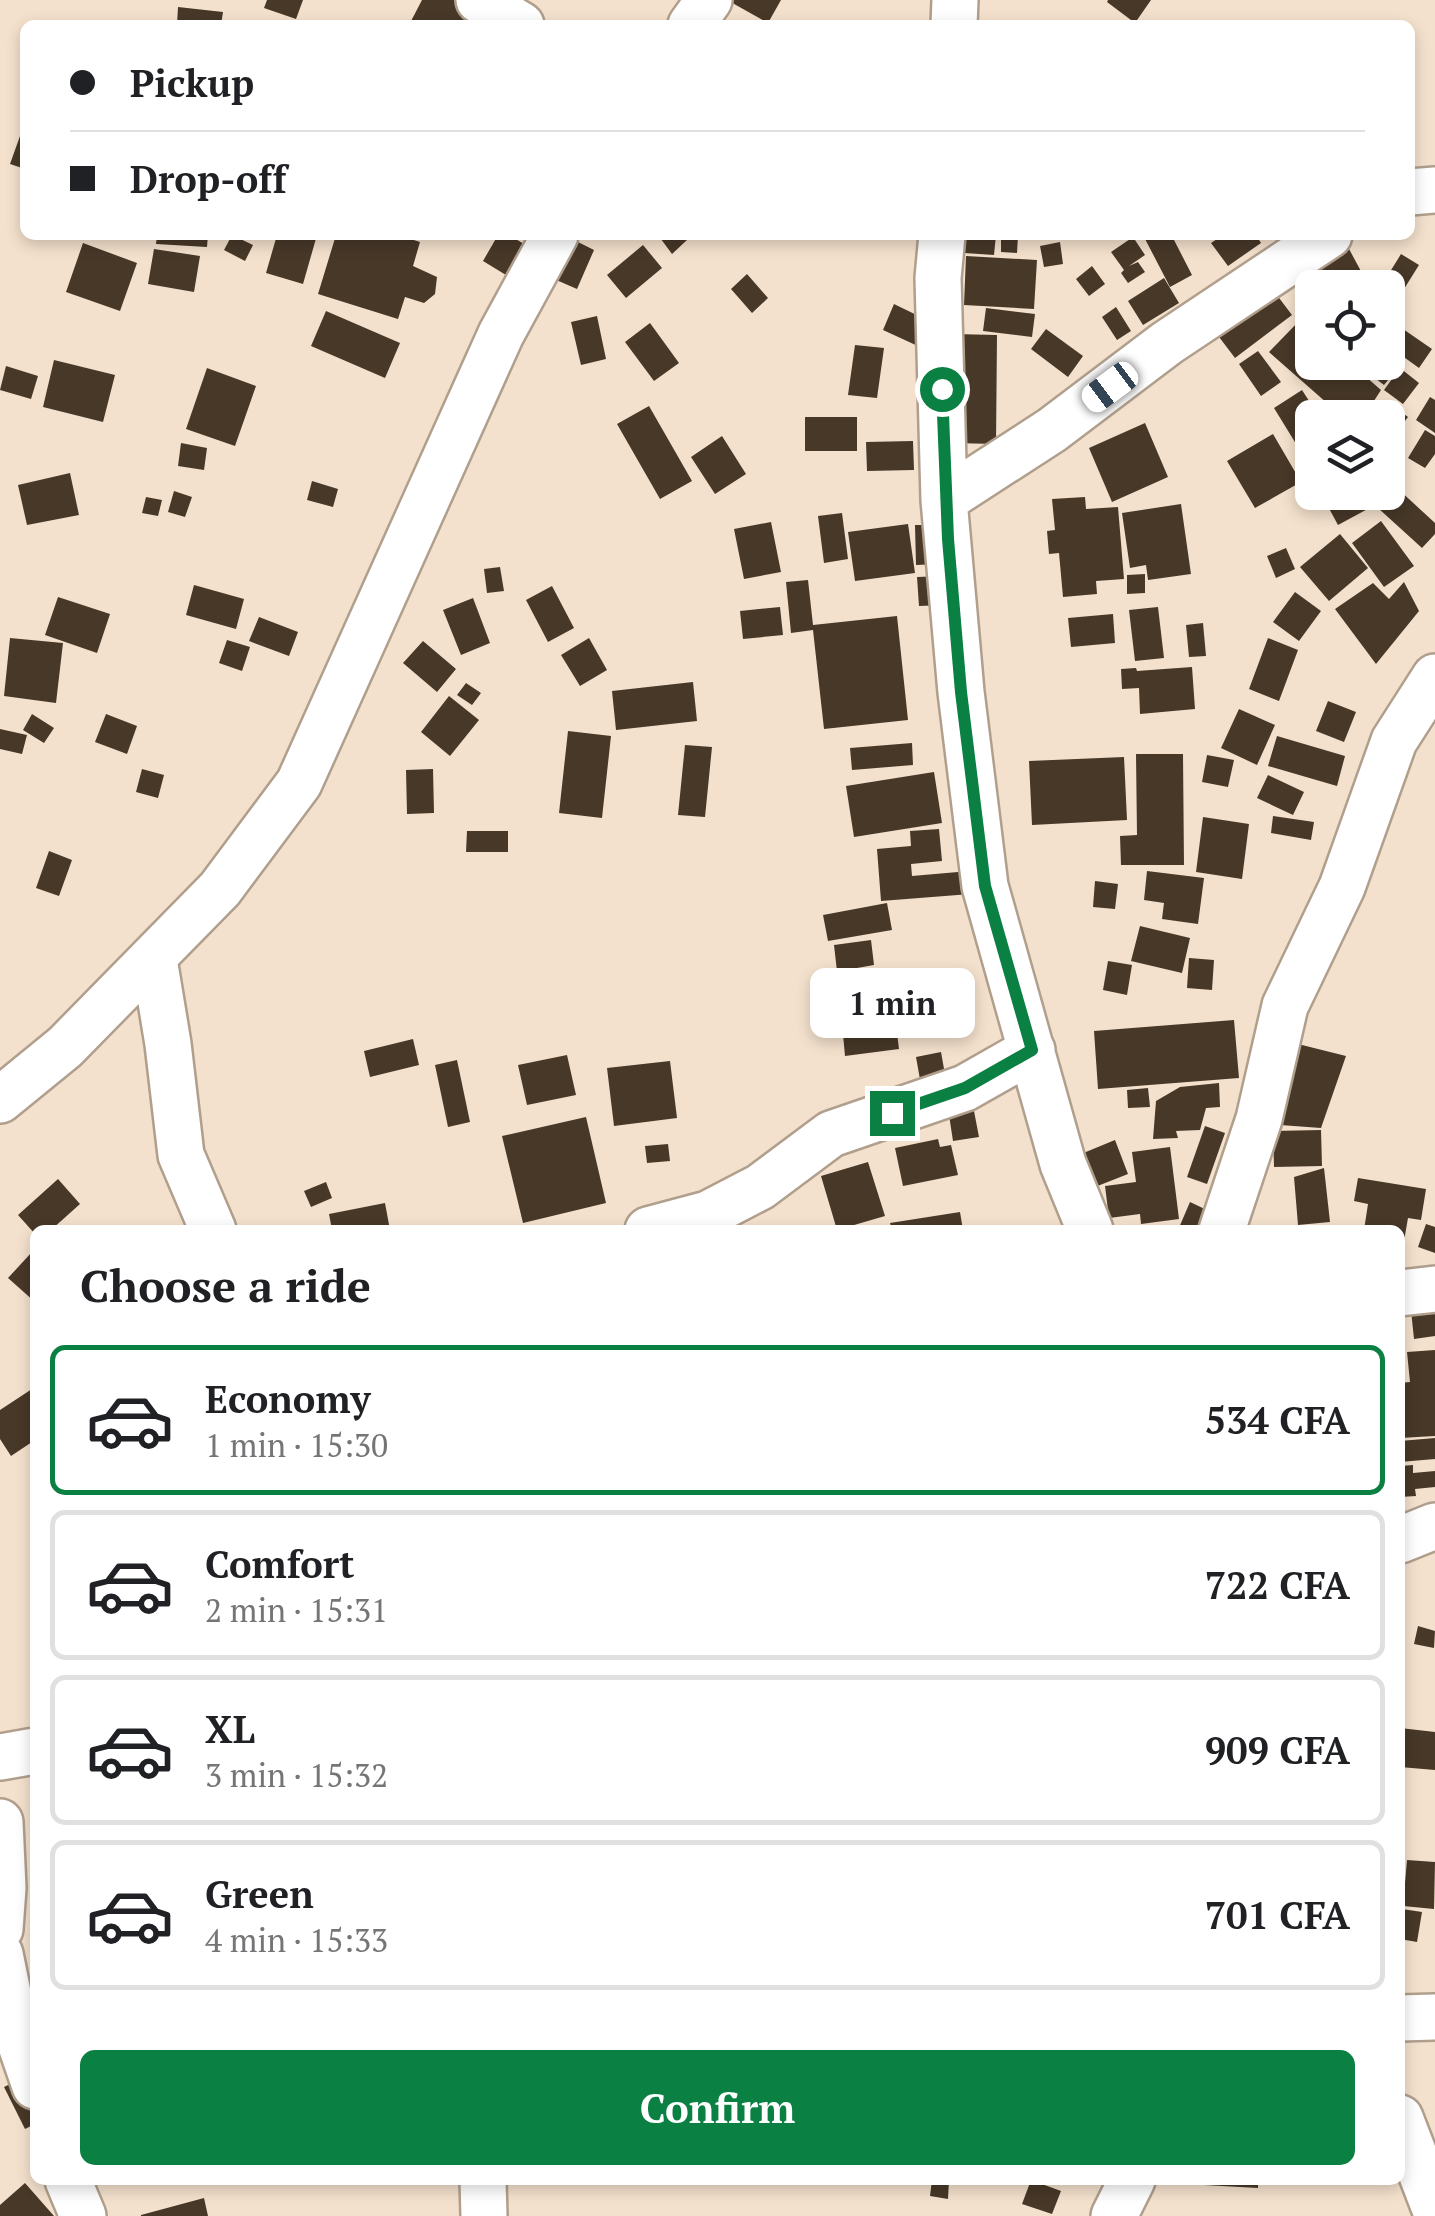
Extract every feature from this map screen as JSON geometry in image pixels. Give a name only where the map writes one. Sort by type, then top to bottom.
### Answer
[{"type":"street","points":[[479,0],[513,20]]},
{"type":"street","points":[[0,1100],[65,1047],[154,959],[220,889],[299,783],[501,334],[552,240]]},
{"type":"street","points":[[942,240],[938,278],[944,500],[961,692],[985,886],[1063,1164],[1088,1225]]},
{"type":"street","points":[[944,500],[1052,430],[1167,343],[1321,240]]},
{"type":"street","points":[[1224,1225],[1259,1118],[1285,1006],[1342,887],[1394,741],[1435,677]]},
{"type":"street","points":[[154,959],[181,1155],[210,1225]]},
{"type":"street","points":[[667,1225],[708,1214],[760,1188],[831,1134],[965,1088],[1032,1050]]},
{"type":"street","points":[[1405,1292],[1435,1289]]},
{"type":"street","points":[[1405,1538],[1435,1526]]},
{"type":"street","points":[[0,1757],[30,1752]]},
{"type":"street","points":[[0,1822],[0,1929]]},
{"type":"street","points":[[0,1954],[25,2022],[30,2054]]},
{"type":"street","points":[[1405,2018],[1435,2016]]},
{"type":"street","points":[[1405,2131],[1435,2209]]},
{"type":"street","points":[[70,2185],[83,2216]]},
{"type":"street","points":[[483,2185],[484,2216]]},
{"type":"street","points":[[1114,2216],[1130,2185]]},
{"type":"building","points":[[267,0],[303,0],[296,19],[264,8]]},
{"type":"building","points":[[422,0],[475,0],[478,20],[412,20]]},
{"type":"building","points":[[727,0],[781,0],[770,20]]},
{"type":"building","points":[[1151,0],[1137,20],[1131,20],[1107,2]]},
{"type":"building","points":[[178,7],[223,12],[222,20],[177,20]]},
{"type":"building","points":[[20,136],[20,167],[10,164]]},
{"type":"building","points":[[156,240],[208,240],[207,247],[156,244]]},
{"type":"building","points":[[229,240],[253,245],[245,261],[224,250]]},
{"type":"building","points":[[276,240],[316,240],[303,284],[266,273]]},
{"type":"building","points":[[334,240],[420,242],[413,266],[437,277],[435,294],[424,303],[405,297],[398,319],[318,294]]},
{"type":"building","points":[[495,240],[517,240],[524,244],[506,275],[483,261]]},
{"type":"building","points":[[572,240],[594,250],[577,289],[554,279]]},
{"type":"building","points":[[662,240],[687,240],[672,254]]},
{"type":"building","points":[[965,240],[996,240],[994,255],[964,253]]},
{"type":"building","points":[[1001,240],[1018,240],[1017,253],[1001,252]]},
{"type":"building","points":[[1135,240],[1145,255],[1129,266],[1138,262],[1145,272],[1128,283],[1111,252]]},
{"type":"building","points":[[1146,240],[1174,240],[1192,275],[1170,287]]},
{"type":"building","points":[[1259,240],[1261,243],[1228,266],[1211,243]]},
{"type":"building","points":[[1060,242],[1063,264],[1044,267],[1040,246]]},
{"type":"building","points":[[83,243],[137,263],[120,311],[66,292]]},
{"type":"building","points":[[643,245],[662,268],[626,298],[607,275]]},
{"type":"building","points":[[1348,247],[1360,270],[1309,270]]},
{"type":"building","points":[[154,249],[200,256],[194,292],[148,284]]},
{"type":"building","points":[[1401,254],[1419,265],[1405,287],[1405,270],[1391,270]]},
{"type":"building","points":[[966,256],[1037,260],[1034,309],[964,305]]},
{"type":"building","points":[[1092,266],[1105,284],[1089,296],[1076,279]]},
{"type":"building","points":[[747,274],[768,298],[752,313],[731,289]]},
{"type":"building","points":[[1164,278],[1179,303],[1143,325],[1128,301]]},
{"type":"building","points":[[1270,286],[1292,315],[1235,358],[1213,329]]},
{"type":"building","points":[[894,304],[931,322],[920,347],[883,330]]},
{"type":"building","points":[[1116,307],[1131,331],[1117,340],[1102,317]]},
{"type":"building","points":[[986,308],[1035,314],[1032,337],[983,331]]},
{"type":"building","points":[[326,311],[400,343],[385,378],[311,346]]},
{"type":"building","points":[[597,316],[606,359],[581,365],[571,322]]},
{"type":"building","points":[[650,323],[679,363],[654,381],[625,342]]},
{"type":"building","points":[[1295,325],[1295,375],[1269,352]]},
{"type":"building","points":[[1046,329],[1083,356],[1068,377],[1031,349]]},
{"type":"building","points":[[1405,330],[1432,349],[1419,368],[1405,358]]},
{"type":"building","points":[[954,334],[997,335],[996,444],[952,443]]},
{"type":"building","points":[[855,345],[884,348],[877,398],[848,395]]},
{"type":"building","points":[[1258,351],[1281,382],[1261,396],[1239,364]]},
{"type":"building","points":[[54,360],[115,375],[103,422],[43,407]]},
{"type":"building","points":[[6,366],[38,376],[31,399],[0,390]]},
{"type":"building","points":[[207,368],[256,386],[235,446],[186,429]]},
{"type":"building","points":[[1405,372],[1419,383],[1405,401],[1384,390],[1391,380],[1405,380]]},
{"type":"building","points":[[1301,380],[1370,380],[1381,390],[1375,400],[1324,400]]},
{"type":"building","points":[[1302,390],[1308,400],[1295,400],[1295,442],[1274,408]]},
{"type":"building","points":[[1430,397],[1435,400],[1435,433],[1416,420]]},
{"type":"building","points":[[649,406],[692,481],[660,499],[617,424]]},
{"type":"building","points":[[805,417],[857,417],[857,451],[805,451]]},
{"type":"building","points":[[1145,423],[1168,477],[1112,502],[1089,448]]},
{"type":"building","points":[[1425,430],[1435,436],[1435,454],[1425,468],[1408,458]]},
{"type":"building","points":[[1273,434],[1295,472],[1295,485],[1255,508],[1227,461]]},
{"type":"building","points":[[722,436],[746,474],[715,494],[691,457]]},
{"type":"building","points":[[913,441],[914,470],[867,471],[866,442]]},
{"type":"building","points":[[181,443],[207,448],[204,470],[178,466]]},
{"type":"building","points":[[70,473],[79,515],[27,525],[18,485]]},
{"type":"building","points":[[312,481],[338,489],[333,507],[307,500]]},
{"type":"building","points":[[174,491],[192,497],[185,517],[168,512]]},
{"type":"building","points":[[1405,495],[1435,523],[1435,534],[1422,548],[1380,510],[1405,510]]},
{"type":"building","points":[[146,497],[162,500],[158,516],[142,513]]},
{"type":"building","points":[[1085,497],[1086,509],[1118,507],[1124,579],[1096,581],[1097,594],[1063,597],[1059,553],[1049,554],[1047,531],[1055,530],[1052,499]]},
{"type":"building","points":[[1181,504],[1191,574],[1148,580],[1146,565],[1130,568],[1122,513]]},
{"type":"building","points":[[1330,510],[1366,510],[1338,525]]},
{"type":"building","points":[[842,513],[848,559],[824,563],[818,516]]},
{"type":"building","points":[[1381,521],[1414,566],[1384,587],[1352,543]]},
{"type":"building","points":[[771,522],[781,572],[744,579],[734,529]]},
{"type":"building","points":[[908,524],[915,573],[855,581],[848,532]]},
{"type":"building","points":[[915,525],[942,525],[942,564],[916,565]]},
{"type":"building","points":[[1340,534],[1368,568],[1329,601],[1300,567]]},
{"type":"building","points":[[1286,548],[1295,569],[1276,578],[1267,556]]},
{"type":"building","points":[[500,567],[504,591],[487,593],[484,569]]},
{"type":"building","points":[[1145,574],[1145,593],[1127,594],[1127,575]]},
{"type":"building","points":[[944,576],[945,605],[919,606],[917,577]]},
{"type":"building","points":[[808,580],[813,625],[897,616],[908,720],[824,729],[813,630],[791,633],[786,582]]},
{"type":"building","points":[[1404,582],[1419,611],[1376,664],[1335,609],[1373,583],[1389,599]]},
{"type":"building","points":[[194,585],[244,599],[236,629],[186,615]]},
{"type":"building","points":[[552,586],[574,628],[548,642],[526,600]]},
{"type":"building","points":[[1295,592],[1321,611],[1299,641],[1273,622]]},
{"type":"building","points":[[58,597],[110,614],[97,653],[45,635]]},
{"type":"building","points":[[473,598],[490,643],[461,655],[443,610]]},
{"type":"building","points":[[780,607],[783,635],[743,639],[740,611]]},
{"type":"building","points":[[1158,607],[1164,658],[1135,661],[1129,610]]},
{"type":"building","points":[[1113,614],[1115,643],[1071,647],[1068,618]]},
{"type":"building","points":[[259,617],[298,632],[289,656],[249,641]]},
{"type":"building","points":[[1203,623],[1206,656],[1189,657],[1186,625]]},
{"type":"building","points":[[10,638],[63,643],[56,703],[4,696]]},
{"type":"building","points":[[589,638],[607,670],[580,686],[561,655]]},
{"type":"building","points":[[1268,638],[1298,650],[1279,701],[1249,689]]},
{"type":"building","points":[[227,640],[250,647],[242,671],[219,663]]},
{"type":"building","points":[[423,641],[456,669],[437,692],[403,663]]},
{"type":"building","points":[[1192,667],[1195,709],[1140,714],[1139,688],[1122,689],[1121,669]]},
{"type":"building","points":[[693,682],[697,721],[616,730],[612,691]]},
{"type":"building","points":[[466,683],[481,693],[472,705],[457,695]]},
{"type":"building","points":[[449,696],[479,720],[450,756],[421,732]]},
{"type":"building","points":[[1328,701],[1356,712],[1344,742],[1316,731]]},
{"type":"building","points":[[1239,709],[1275,725],[1257,765],[1221,748]]},
{"type":"building","points":[[32,714],[54,728],[44,743],[23,730]]},
{"type":"building","points":[[106,714],[137,726],[127,754],[95,742]]},
{"type":"building","points":[[0,729],[27,735],[22,754],[0,749]]},
{"type":"building","points":[[568,731],[611,736],[602,818],[559,813]]},
{"type":"building","points":[[1277,736],[1345,756],[1337,786],[1268,766]]},
{"type":"building","points":[[912,743],[913,765],[852,770],[850,748]]},
{"type":"building","points":[[685,745],[712,747],[705,817],[678,815]]},
{"type":"building","points":[[1136,754],[1183,754],[1184,865],[1121,865],[1120,836],[1137,835]]},
{"type":"building","points":[[1207,755],[1234,760],[1228,787],[1202,782]]},
{"type":"building","points":[[1124,757],[1127,820],[1032,825],[1029,761]]},
{"type":"building","points":[[142,769],[164,775],[158,798],[136,792]]},
{"type":"building","points":[[433,769],[434,813],[407,814],[406,770]]},
{"type":"building","points":[[934,772],[942,823],[854,837],[846,786]]},
{"type":"building","points":[[1268,775],[1304,792],[1293,815],[1257,798]]},
{"type":"building","points":[[1273,816],[1314,822],[1311,840],[1271,833]]},
{"type":"building","points":[[1203,817],[1249,824],[1242,879],[1196,872]]},
{"type":"building","points":[[939,829],[942,861],[911,864],[912,876],[981,870],[983,893],[881,901],[877,849],[911,846],[910,831]]},
{"type":"building","points":[[467,831],[508,831],[508,852],[466,852]]},
{"type":"building","points":[[49,851],[72,860],[59,896],[36,888]]},
{"type":"building","points":[[1147,871],[1204,878],[1198,924],[1162,919],[1164,903],[1144,900]]},
{"type":"building","points":[[1095,881],[1118,884],[1115,909],[1093,907]]},
{"type":"building","points":[[887,903],[892,930],[828,941],[823,915]]},
{"type":"building","points":[[1140,926],[1190,938],[1182,973],[1131,961]]},
{"type":"building","points":[[871,940],[874,965],[857,968],[860,987],[839,989],[834,945]]},
{"type":"building","points":[[1189,958],[1214,960],[1212,990],[1187,988]]},
{"type":"building","points":[[1108,961],[1132,965],[1127,995],[1103,990]]},
{"type":"building","points":[[895,1017],[899,1049],[845,1056],[842,1023]]},
{"type":"building","points":[[1234,1020],[1239,1078],[1098,1089],[1094,1031]]},
{"type":"building","points":[[413,1039],[419,1065],[370,1077],[364,1051]]},
{"type":"building","points":[[1294,1043],[1346,1056],[1321,1128],[1265,1124]]},
{"type":"building","points":[[941,1052],[946,1080],[921,1085],[916,1057]]},
{"type":"building","points":[[567,1055],[576,1095],[527,1105],[518,1065]]},
{"type":"building","points":[[457,1060],[470,1122],[448,1127],[435,1065]]},
{"type":"building","points":[[670,1061],[677,1118],[614,1126],[607,1068]]},
{"type":"building","points":[[1219,1083],[1220,1107],[1206,1108],[1200,1130],[1176,1131],[1178,1138],[1153,1139],[1156,1101],[1180,1087]]},
{"type":"building","points":[[1148,1088],[1150,1107],[1128,1108],[1127,1090]]},
{"type":"building","points":[[974,1111],[979,1137],[953,1141],[949,1115]]},
{"type":"building","points":[[586,1117],[606,1203],[523,1223],[502,1136]]},
{"type":"building","points":[[1205,1126],[1225,1133],[1207,1184],[1187,1177]]},
{"type":"building","points":[[1321,1130],[1322,1166],[1274,1167],[1273,1131]]},
{"type":"building","points":[[938,1139],[940,1147],[951,1145],[958,1175],[903,1186],[895,1148]]},
{"type":"building","points":[[1115,1140],[1128,1174],[1095,1187],[1081,1154]]},
{"type":"building","points":[[668,1144],[670,1161],[647,1163],[645,1146]]},
{"type":"building","points":[[1170,1147],[1179,1219],[1141,1224],[1140,1214],[1109,1218],[1105,1186],[1136,1182],[1132,1152]]},
{"type":"building","points":[[868,1162],[885,1216],[854,1225],[836,1225],[821,1176]]},
{"type":"building","points":[[1324,1168],[1330,1222],[1298,1225],[1294,1177]]},
{"type":"building","points":[[1358,1178],[1426,1189],[1421,1220],[1408,1218],[1405,1235],[1405,1225],[1365,1225],[1368,1204],[1354,1201]]},
{"type":"building","points":[[58,1179],[80,1204],[57,1225],[30,1225],[30,1228],[18,1215]]},
{"type":"building","points":[[326,1182],[332,1198],[311,1207],[304,1191]]},
{"type":"building","points":[[1190,1202],[1209,1211],[1204,1225],[1180,1225]]},
{"type":"building","points":[[385,1203],[389,1225],[331,1225],[329,1214]]},
{"type":"building","points":[[960,1212],[962,1225],[891,1225]]},
{"type":"building","points":[[1426,1224],[1435,1227],[1435,1253],[1418,1247]]},
{"type":"building","points":[[30,1254],[30,1298],[8,1278]]},
{"type":"building","points":[[1435,1298],[1435,1336],[1414,1339],[1410,1301]]},
{"type":"building","points":[[1435,1350],[1435,1436],[1405,1438],[1405,1382],[1410,1382],[1407,1352]]},
{"type":"building","points":[[30,1390],[30,1443],[11,1456],[0,1439],[0,1410]]},
{"type":"building","points":[[1435,1438],[1435,1459],[1405,1462],[1405,1441]]},
{"type":"building","points":[[1413,1465],[1413,1473],[1435,1471],[1435,1487],[1415,1489],[1416,1496],[1405,1497],[1405,1466]]},
{"type":"building","points":[[1418,1626],[1435,1631],[1434,1648],[1414,1644]]},
{"type":"building","points":[[1405,1729],[1435,1732],[1435,1770],[1405,1767]]},
{"type":"building","points":[[1407,1860],[1435,1862],[1434,1909],[1405,1906]]},
{"type":"building","points":[[1405,1909],[1422,1912],[1417,1942],[1405,1940]]},
{"type":"building","points":[[24,2077],[30,2090],[30,2126],[25,2129],[4,2087]]},
{"type":"building","points":[[25,2183],[54,2216],[0,2216],[0,2205]]},
{"type":"building","points":[[931,2185],[949,2185],[948,2199],[930,2196]]},
{"type":"building","points":[[1029,2185],[1061,2191],[1052,2214],[1022,2204]]},
{"type":"building","points":[[1204,2185],[1258,2185],[1258,2188]]},
{"type":"building","points":[[204,2198],[208,2216],[141,2216],[141,2215]]},
{"type":"route","points":[[892,1113],[965,1088],[1032,1050],[985,886],[961,692],[944,500],[942,389]]}]
